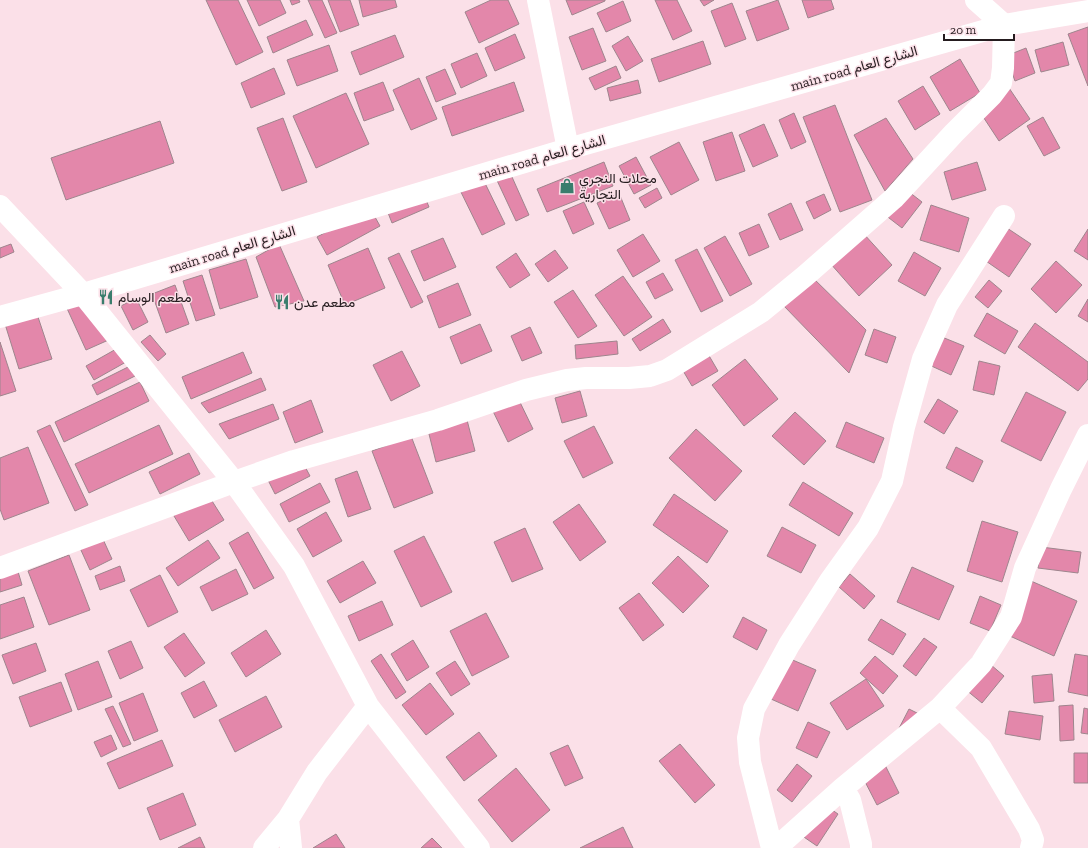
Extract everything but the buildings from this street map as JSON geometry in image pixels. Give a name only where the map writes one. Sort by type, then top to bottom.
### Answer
[{"type":"street","points":[[538,0],[568,149]]},
{"type":"street","points":[[0,568],[294,461],[438,420],[526,390],[567,380],[650,376],[667,370],[761,312],[805,276],[894,198],[954,133],[992,95],[1001,83],[1003,68],[1004,25],[976,0]]},
{"type":"street","name":"main road الشارع العام","points":[[0,317],[83,294],[568,149],[1004,25],[1088,11]]},
{"type":"street","points":[[0,206],[83,294],[234,482],[294,566],[368,706],[479,848]]},
{"type":"street","points":[[772,848],[750,762],[748,738],[754,709],[789,645],[830,580],[868,528],[889,488],[923,359],[947,305],[1004,216]]},
{"type":"street","points":[[776,848],[842,788],[940,708],[981,664],[1011,617],[1025,568],[1061,489],[1088,436]]},
{"type":"street","points":[[264,848],[288,819],[317,772],[368,706]]},
{"type":"street","points":[[940,708],[981,748],[1030,829],[1035,845]]},
{"type":"street","points":[[842,788],[850,800],[861,848]]},
{"type":"street","points":[[288,819],[291,848]]},
{"type":"place","name":"محلات النجري التجارية","points":[[567,186]]},
{"type":"place","name":"مطعم الوسام","points":[[106,297]]},
{"type":"place","name":"مطعم عدن","points":[[282,302]]}]
